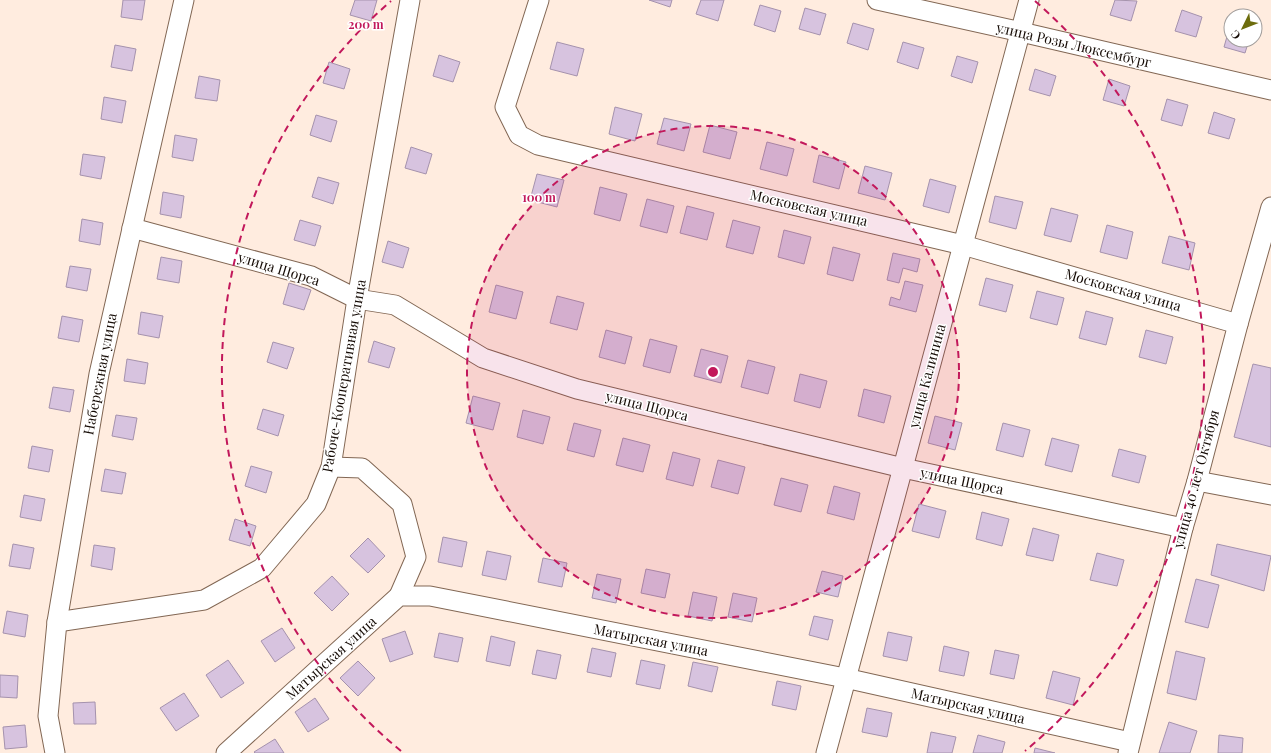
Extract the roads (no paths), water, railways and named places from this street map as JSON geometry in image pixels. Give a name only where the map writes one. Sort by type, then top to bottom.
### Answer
[{"type":"street","name":"Набережная улица","points":[[55,753],[48,716],[57,622],[99,374],[184,0]]},
{"type":"street","name":"Рабоче-Кооперативная улица","points":[[57,622],[204,600],[262,568],[316,504],[331,467],[358,299],[410,0]]},
{"type":"street","name":"Московская улица","points":[[539,0],[505,108],[519,135],[538,145],[963,245],[1238,324]]},
{"type":"street","name":"улица Розы Люксембург","points":[[877,0],[1271,90]]},
{"type":"street","name":"улица Калинина","points":[[826,753],[1029,0]]},
{"type":"street","name":"улица 40 лет Октября","points":[[1129,748],[1183,528],[1271,207]]},
{"type":"street","name":"улица Щорса","points":[[132,228],[311,276],[358,299],[395,305],[483,358],[577,389],[902,468],[1183,528]]},
{"type":"street","points":[[331,467],[362,468],[402,504],[416,557],[399,596]]},
{"type":"street","points":[[1197,481],[1271,495]]},
{"type":"street","name":"Матырская улица","points":[[226,753],[399,596],[430,596],[846,678],[1129,748]]}]
